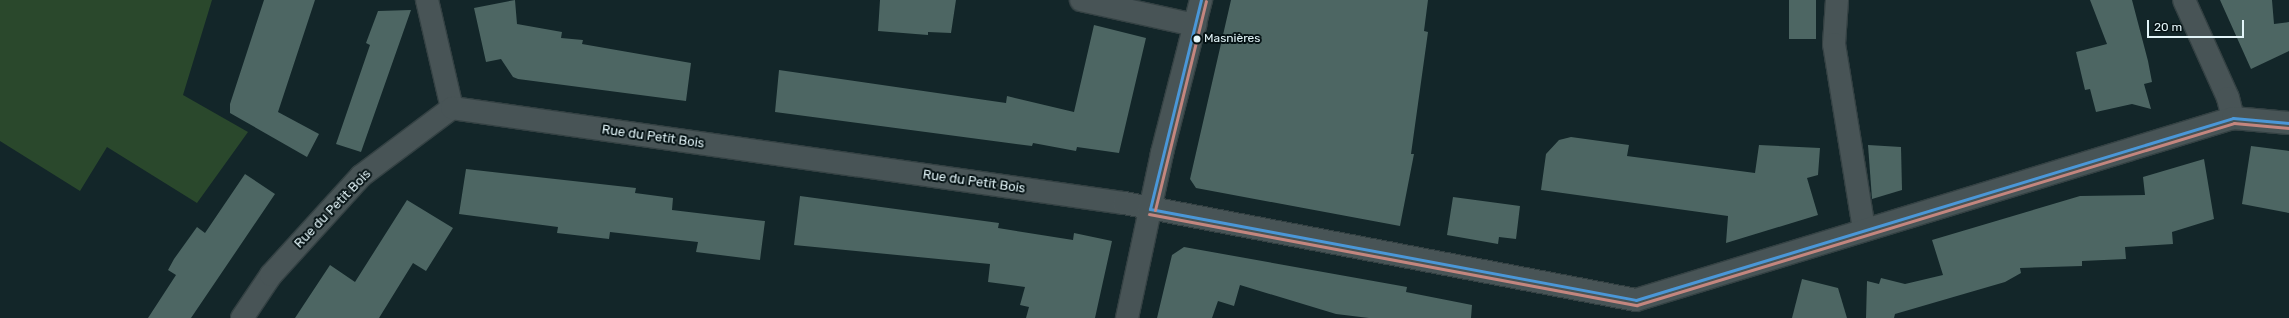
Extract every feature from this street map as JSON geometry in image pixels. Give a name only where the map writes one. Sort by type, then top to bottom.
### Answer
[{"type":"street","points":[[427,0],[452,108]]},
{"type":"street","points":[[1081,0],[1194,26]]},
{"type":"street","points":[[1127,318],[1150,209],[1201,0]]},
{"type":"street","points":[[1837,0],[1834,44],[1864,230]]},
{"type":"street","points":[[2184,0],[2228,98],[2233,118],[2289,122]]},
{"type":"street","name":"Rue du Petit Bois","points":[[242,318],[271,275],[361,176],[452,108],[1150,209],[1636,300],[2233,118]]},
{"type":"green space","points":[[0,0],[212,0],[183,95],[248,132],[197,203],[107,147],[80,191],[0,141]]},
{"type":"building","points":[[264,0],[315,0],[278,112],[319,134],[307,157],[230,113],[230,104]]},
{"type":"building","points":[[515,0],[517,24],[562,32],[561,38],[583,40],[582,44],[691,63],[686,101],[518,79],[513,77],[501,59],[486,62],[474,8]]},
{"type":"building","points":[[880,0],[956,0],[951,33],[928,32],[928,35],[878,31]]},
{"type":"building","points":[[1231,0],[1428,0],[1424,31],[1428,32],[1411,154],[1414,154],[1400,226],[1196,188],[1190,179]]},
{"type":"building","points":[[1789,0],[1816,0],[1816,39],[1789,39]]},
{"type":"building","points":[[2090,0],[2132,0],[2152,82],[2144,84],[2151,109],[2132,104],[2096,112],[2090,89],[2085,90],[2076,52],[2107,44]]},
{"type":"building","points":[[2220,0],[2272,0],[2274,24],[2289,22],[2289,51],[2251,69]]},
{"type":"building","points":[[411,10],[361,152],[336,144],[370,45],[366,43],[378,11]]},
{"type":"building","points":[[1094,25],[1146,38],[1119,153],[1077,147],[1076,151],[1033,143],[1032,146],[775,112],[779,70],[1006,103],[1007,96],[1074,112]]},
{"type":"building","points":[[1571,137],[1629,145],[1627,156],[1755,173],[1759,145],[1820,148],[1818,175],[1807,178],[1818,215],[1726,243],[1728,216],[1541,190],[1546,154],[1559,140]]},
{"type":"building","points":[[1868,145],[1901,147],[1902,190],[1872,199]]},
{"type":"building","points":[[2251,146],[2289,151],[2289,213],[2242,204]]},
{"type":"building","points":[[2204,159],[2214,219],[2172,232],[2173,244],[2125,247],[2126,259],[2082,261],[2082,266],[2020,268],[2021,273],[2005,282],[1895,314],[1894,318],[1866,318],[1867,281],[1879,284],[1881,278],[1905,284],[1943,275],[1932,240],[2080,196],[2145,195],[2143,177]]},
{"type":"building","points":[[466,169],[636,188],[635,193],[673,198],[672,210],[765,221],[760,260],[696,252],[698,242],[610,232],[609,239],[557,233],[558,227],[459,214]]},
{"type":"building","points":[[245,174],[275,194],[191,318],[148,318],[176,275],[168,270],[174,259],[197,227],[205,233]]},
{"type":"building","points":[[800,196],[999,223],[998,228],[1073,240],[1074,233],[1112,241],[1095,318],[1026,318],[1029,307],[1020,305],[1025,287],[988,282],[990,264],[794,245]]},
{"type":"building","points":[[1453,197],[1520,206],[1516,239],[1499,237],[1498,244],[1447,235]]},
{"type":"building","points":[[407,200],[453,228],[426,271],[413,263],[379,318],[295,318],[330,265],[355,282]]},
{"type":"building","points":[[1184,247],[1407,287],[1406,292],[1472,305],[1471,318],[1369,318],[1336,314],[1240,285],[1234,306],[1218,301],[1212,318],[1157,318],[1172,255]]},
{"type":"building","points":[[1802,279],[1838,288],[1847,318],[1792,318]]},
{"type":"transit line","points":[[1150,209],[1201,0]]},
{"type":"transit line","points":[[1155,210],[1206,1]]},
{"type":"transit line","points":[[1150,209],[1636,300],[2233,118],[2289,123]]},
{"type":"transit line","points":[[1149,214],[1637,305],[2234,123],[2289,128]]},
{"type":"place","name":"Masnières","points":[[1197,39]]}]
